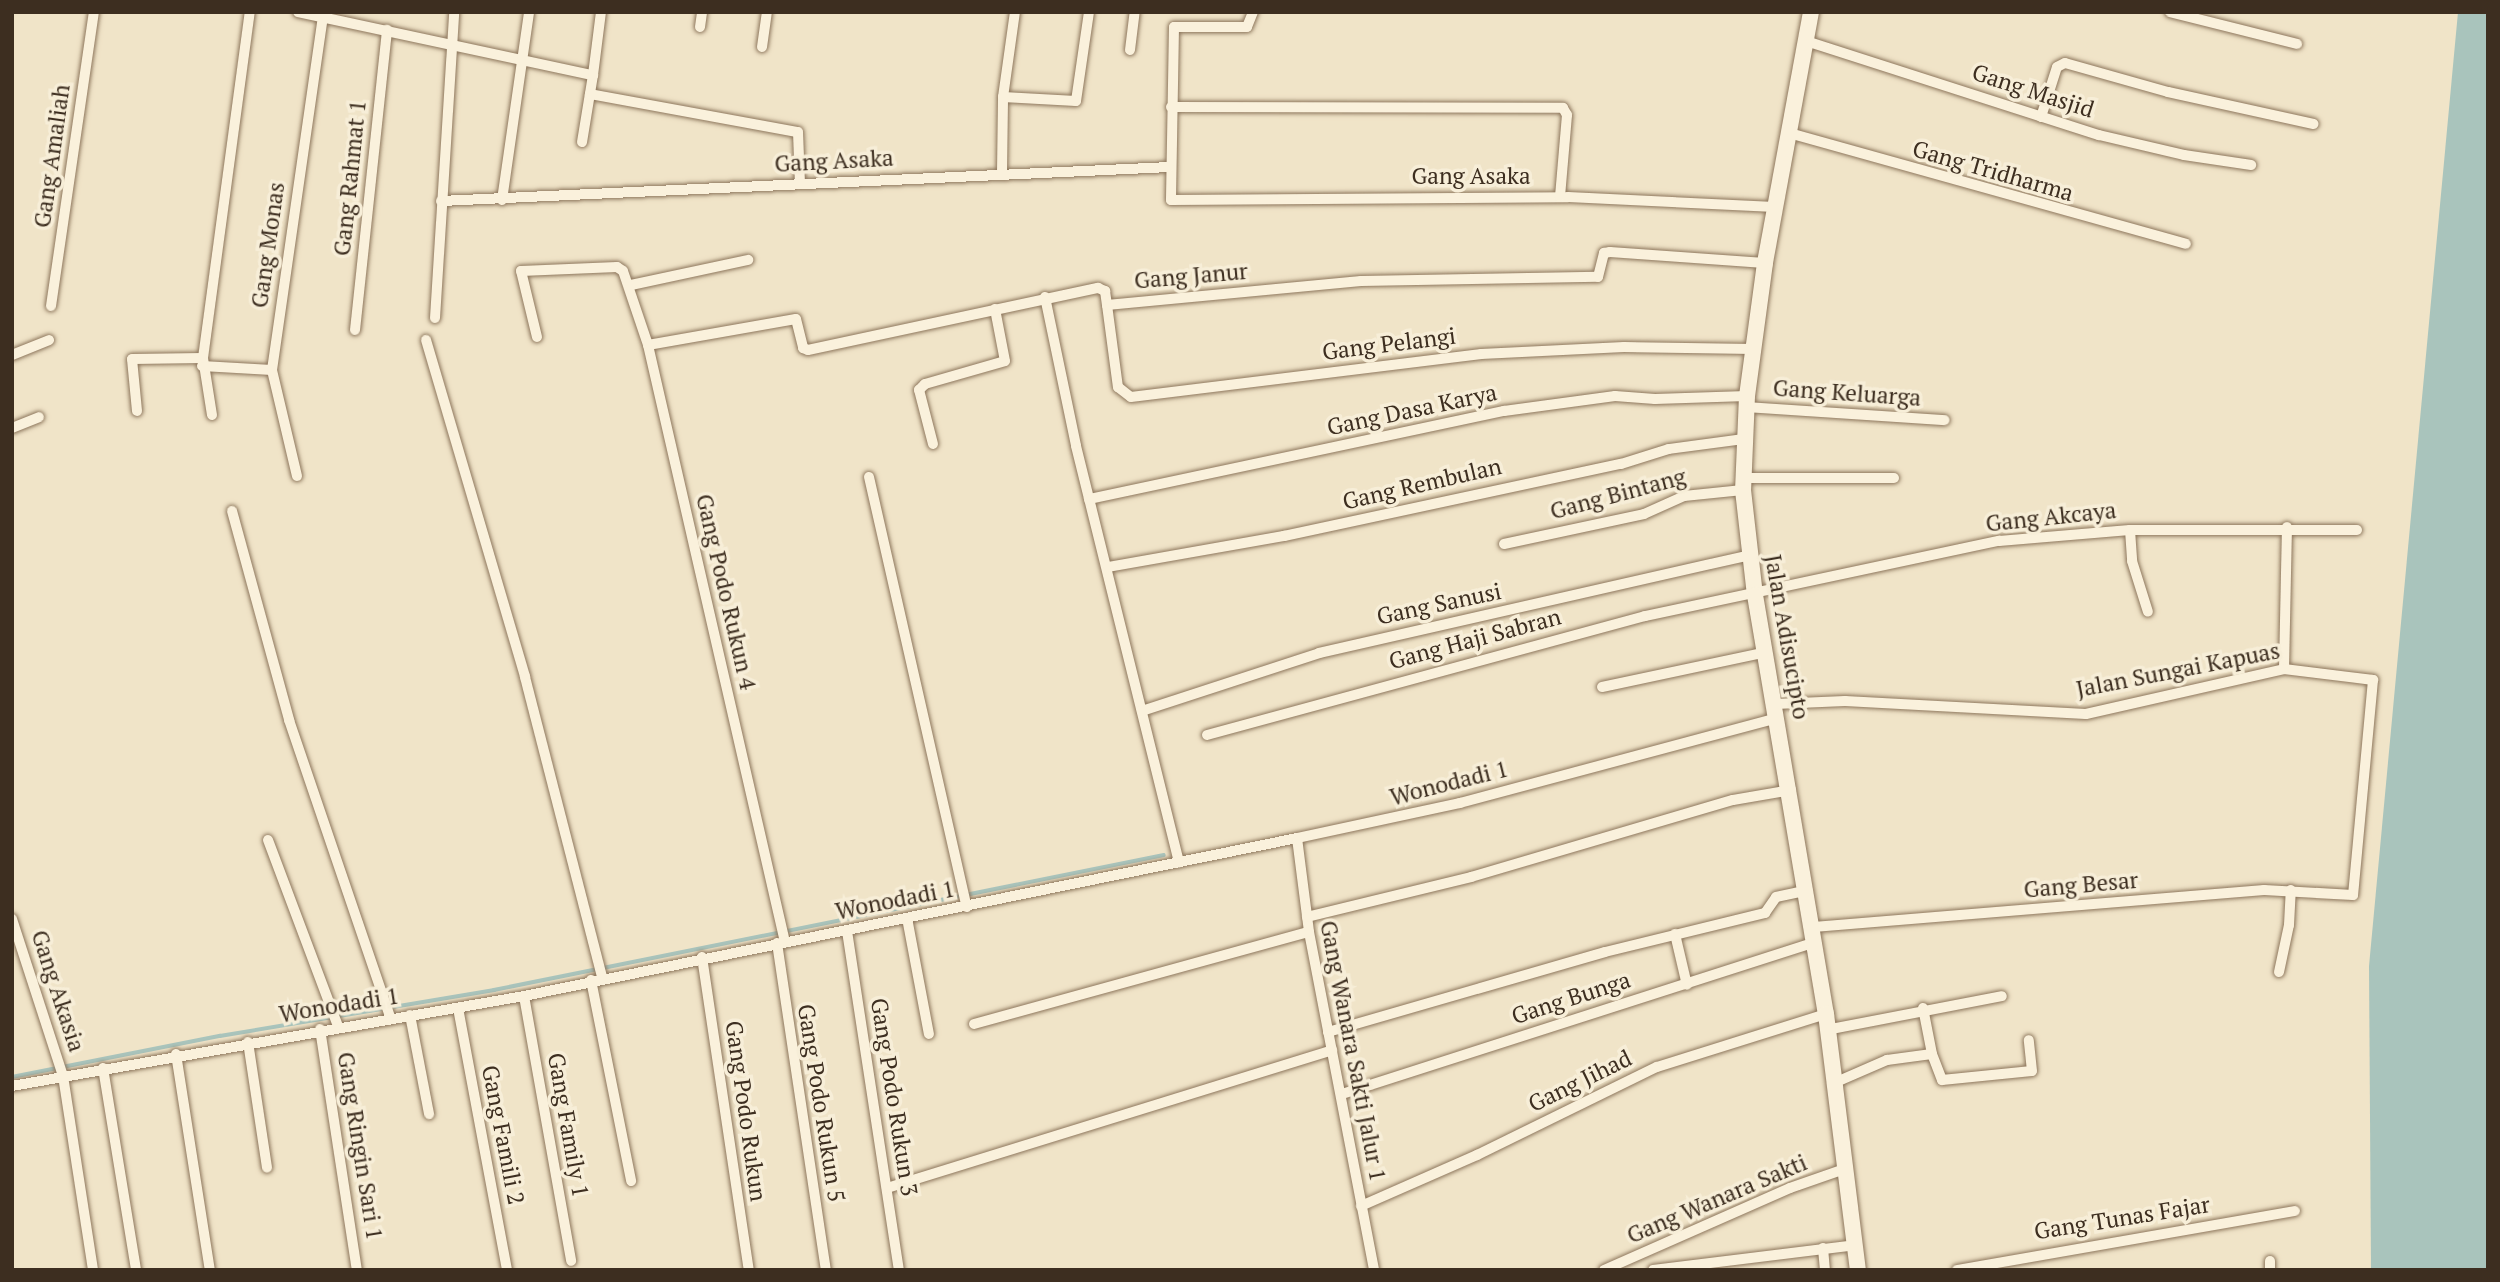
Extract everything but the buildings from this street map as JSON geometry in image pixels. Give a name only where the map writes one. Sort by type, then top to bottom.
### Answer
[{"type":"main road","name":"Jalan Adisucipto","points":[[1811,12],[1766,263],[1747,402],[1743,484],[1749,555],[1791,790],[1847,1168],[1858,1270]]},
{"type":"street","name":"Gang Amaliah","points":[[51,306],[94,12]]},
{"type":"street","points":[[212,415],[202,362],[250,12]]},
{"type":"street","points":[[298,12],[451,41],[593,75]]},
{"type":"street","points":[[360,25],[362,12]]},
{"type":"street","points":[[435,318],[454,12]]},
{"type":"street","points":[[502,200],[529,12]]},
{"type":"street","points":[[582,142],[601,12]]},
{"type":"street","points":[[700,27],[702,12]]},
{"type":"street","points":[[762,47],[767,12]]},
{"type":"street","points":[[1002,172],[1003,97],[1016,12]]},
{"type":"street","points":[[1003,97],[1076,101],[1089,12]]},
{"type":"street","points":[[1130,50],[1135,12]]},
{"type":"street","points":[[1168,167],[1174,27],[1247,27],[1253,12]]},
{"type":"street","points":[[2170,12],[2297,44]]},
{"type":"street","name":"Gang Monas","points":[[296,476],[272,370],[319,15]]},
{"type":"street","name":"Gang Rahmat 1","points":[[355,330],[387,30]]},
{"type":"street","name":"Gang Masjid","points":[[1806,41],[2041,117],[2152,148],[2251,165]]},
{"type":"street","points":[[2041,117],[2057,67],[2065,63],[2168,92],[2314,124]]},
{"type":"street","points":[[590,94],[799,132],[800,184]]},
{"type":"street","points":[[1171,107],[1558,107],[1567,115],[1560,197]]},
{"type":"street","name":"Gang Tridharma","points":[[1790,133],[2186,244]]},
{"type":"street","name":"Gang Asaka","points":[[441,201],[502,200],[1002,172],[1168,167],[1169,196],[1174,200],[1560,197],[1775,207]]},
{"type":"street","name":"Gang Janur","points":[[648,345],[796,319],[803,348],[808,350],[1045,297],[1102,289],[1107,305],[1361,281],[1598,277],[1604,253],[1610,252],[1766,263]]},
{"type":"street","points":[[537,337],[521,271],[617,267],[631,285],[747,261]]},
{"type":"street","name":"Gang Podo Rukun 4","points":[[631,285],[648,345],[778,909],[782,942]]},
{"type":"street","points":[[1045,297],[1089,499],[1179,862]]},
{"type":"street","name":"Gang Pelangi","points":[[1107,305],[1118,387],[1131,397],[1482,354],[1624,347],[1754,349]]},
{"type":"street","points":[[933,444],[919,390],[925,384],[1005,361],[995,309]]},
{"type":"street","points":[[12,355],[49,340]]},
{"type":"street","points":[[426,340],[525,677],[594,947],[631,1181]]},
{"type":"street","points":[[137,411],[132,359],[202,362],[272,370]]},
{"type":"street","name":"Gang Dasa Karya","points":[[1089,499],[1504,411],[1615,396],[1747,402]]},
{"type":"street","name":"Gang Keluarga","points":[[1747,402],[1945,420]]},
{"type":"street","points":[[12,428],[39,417]]},
{"type":"street","name":"Gang Rembulan","points":[[1108,567],[1284,536],[1621,464],[1669,449],[1744,439]]},
{"type":"street","points":[[869,477],[898,587],[967,906]]},
{"type":"street","name":"Gang Bintang","points":[[1504,544],[1644,514],[1684,496],[1743,484],[1894,478]]},
{"type":"street","points":[[232,511],[289,720],[390,1017]]},
{"type":"street","points":[[2284,669],[2287,527]]},
{"type":"street","name":"Gang Akcaya","points":[[1755,595],[1999,541],[2130,530],[2287,527],[2357,530]]},
{"type":"street","points":[[2130,530],[2132,561],[2148,612]]},
{"type":"street","name":"Gang Sanusi","points":[[1142,710],[1319,653],[1749,555]]},
{"type":"street","name":"Gang Haji Sabran","points":[[1207,735],[1645,616],[1755,595]]},
{"type":"street","points":[[1602,687],[1766,652]]},
{"type":"street","name":"Jalan Sungai Kapuas","points":[[1777,711],[1845,701],[2086,714],[2284,669],[2371,677],[2354,895]]},
{"type":"street","name":"Wonodadi 1","points":[[12,1086],[320,1029],[336,1021],[410,1015],[524,996],[598,978],[847,931],[1297,838],[1460,803],[1777,711]]},
{"type":"street","points":[[1307,917],[1474,876],[1721,803],[1791,790]]},
{"type":"street","name":"Gang Wanara Sakti Jalur 1","points":[[1297,838],[1309,932],[1374,1270]]},
{"type":"street","points":[[268,840],[336,1021]]},
{"type":"street","points":[[2278,972],[2289,925],[2291,890]]},
{"type":"street","name":"Gang Besar","points":[[1812,935],[2291,890],[2354,895]]},
{"type":"street","points":[[1328,1032],[1675,934],[1765,913],[1776,897],[1805,891]]},
{"type":"street","points":[[907,918],[929,1034]]},
{"type":"street","name":"Gang Akasia","points":[[12,919],[63,1075],[93,1270]]},
{"type":"street","name":"Gang Podo Rukun 3","points":[[847,931],[899,1270]]},
{"type":"street","points":[[974,1024],[1309,932]]},
{"type":"street","points":[[1675,934],[1687,985]]},
{"type":"street","name":"Gang Bunga","points":[[1342,1094],[1687,985],[1812,935]]},
{"type":"street","name":"Gang Podo Rukun 5","points":[[782,942],[826,1270]]},
{"type":"street","name":"Gang Podo Rukun","points":[[702,957],[749,1270]]},
{"type":"street","name":"Gang Family 1","points":[[524,996],[571,1261]]},
{"type":"street","name":"Gang Jihad","points":[[1361,1206],[1477,1155],[1657,1067],[1826,1022],[2002,996]]},
{"type":"street","name":"Gang Famili 2","points":[[457,1008],[507,1270]]},
{"type":"street","points":[[1923,1008],[1932,1054],[1942,1080],[2032,1071],[2029,1040]]},
{"type":"street","points":[[410,1015],[429,1114]]},
{"type":"street","name":"Gang Ringin Sari 1","points":[[320,1029],[358,1270]]},
{"type":"street","points":[[248,1042],[267,1168]]},
{"type":"street","points":[[887,1188],[1332,1051]]},
{"type":"street","points":[[176,1054],[210,1270]]},
{"type":"street","points":[[1834,1083],[1887,1060],[1932,1054]]},
{"type":"street","points":[[103,1068],[136,1270]]},
{"type":"street","name":"Gang Wanara Sakti","points":[[1604,1270],[1790,1188],[1847,1168]]},
{"type":"street","name":"Gang Tunas Fajar","points":[[1957,1270],[2295,1211]]},
{"type":"street","points":[[1660,1269],[1856,1245]]},
{"type":"street","points":[[1823,1248],[1825,1270]]},
{"type":"street","points":[[1743,1257],[1745,1270]]},
{"type":"water","points":[[2458,12],[2488,12],[2488,1270],[2371,1270],[2369,966]]},
{"type":"waterway","points":[[12,1077],[220,1036],[494,990],[1164,855]]}]
